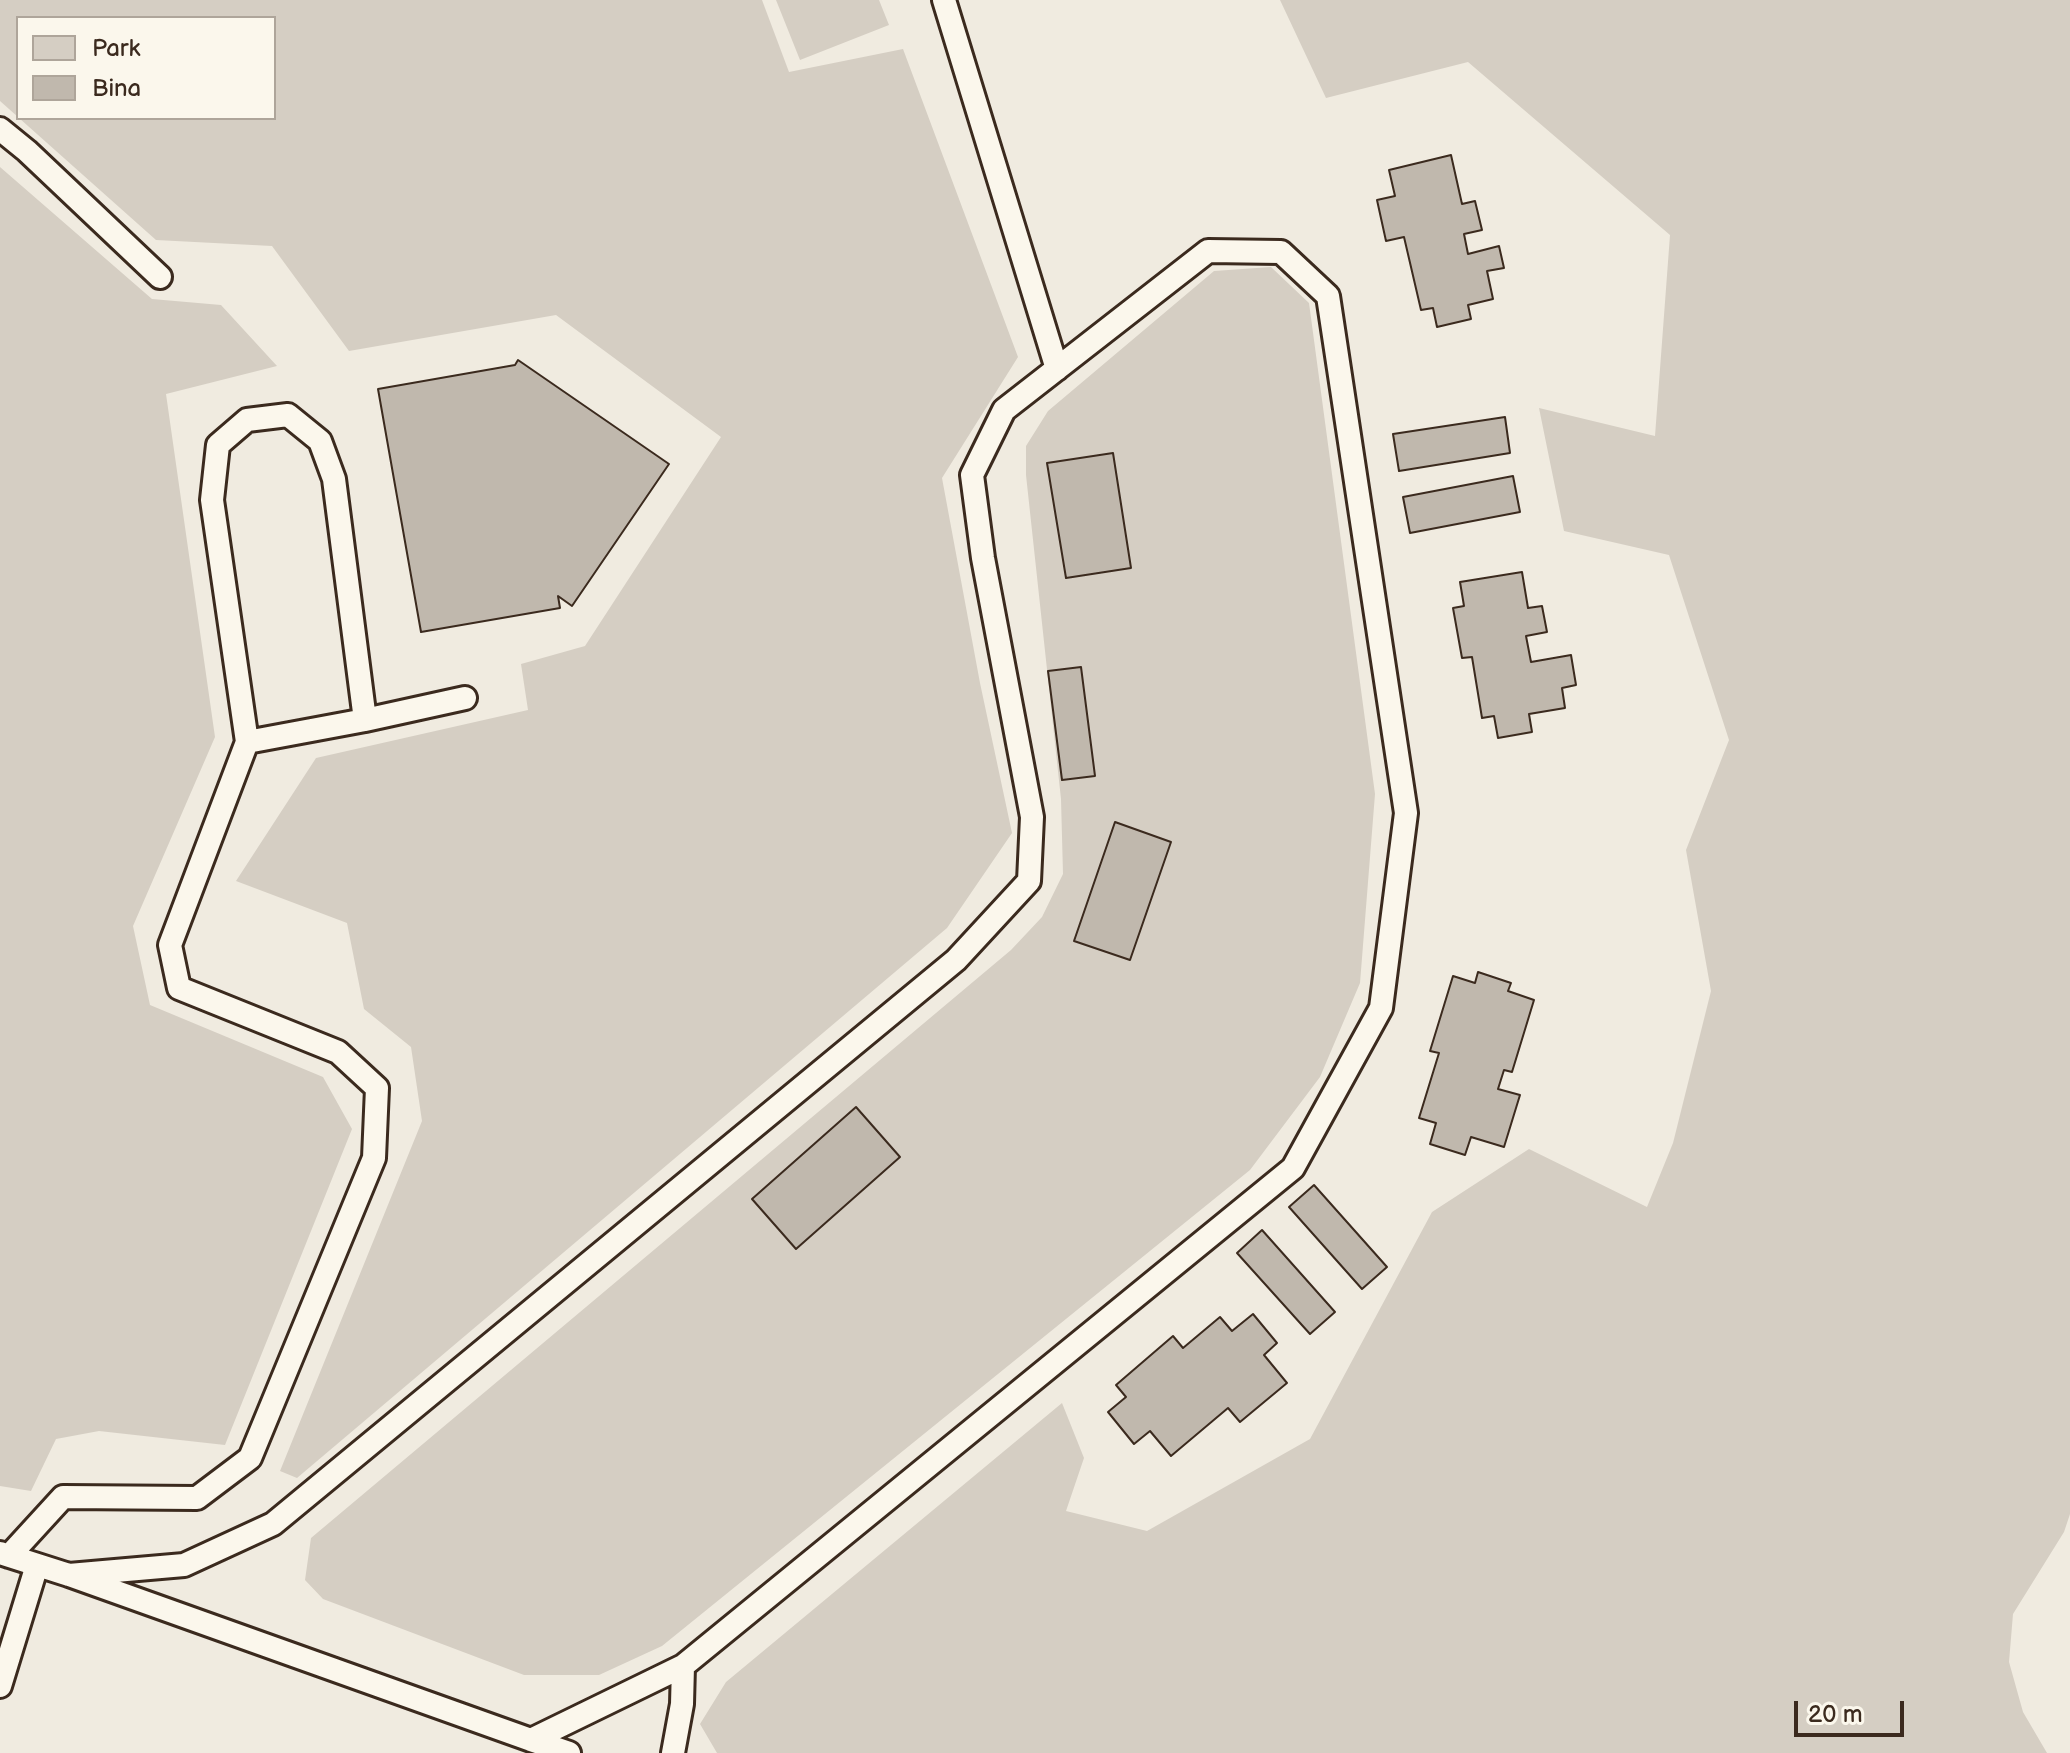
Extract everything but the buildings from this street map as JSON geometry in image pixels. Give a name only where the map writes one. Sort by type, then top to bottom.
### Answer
[{"type":"lane","points":[[944,0],[1057,369]]},
{"type":"lane","points":[[0,129],[160,277]]},
{"type":"lane","points":[[69,1575],[184,1565],[273,1524],[956,960],[1029,881],[1032,817],[983,558],[972,475],[1004,410],[1208,251],[1281,252],[1328,296],[1406,813],[1381,1008],[1293,1168],[683,1666],[531,1740]]},
{"type":"lane","points":[[365,720],[334,479],[320,441],[288,415],[247,420],[218,445],[212,500],[247,742],[170,945],[179,988],[338,1052],[377,1088],[374,1158],[250,1458],[197,1498],[63,1497],[4,1554],[569,1753]]},
{"type":"lane","points":[[247,742],[465,698]]},
{"type":"lane","points":[[0,1686],[37,1565]]},
{"type":"lane","points":[[673,1753],[682,1704],[683,1666]]},
{"type":"green space","points":[[0,0],[762,0],[789,72],[903,49],[1018,357],[942,478],[1012,833],[947,928],[297,1478],[280,1471],[422,1121],[411,1047],[364,1009],[347,923],[236,881],[316,758],[528,710],[521,664],[585,646],[721,437],[556,315],[349,351],[272,246],[156,240],[21,120],[276,120],[276,16],[16,16],[16,115],[0,101]]},
{"type":"green space","points":[[776,0],[879,0],[889,25],[800,60]]},
{"type":"green space","points":[[1280,0],[2070,0],[2070,1514],[2064,1532],[2013,1614],[2009,1662],[2023,1712],[2047,1753],[717,1753],[700,1724],[726,1682],[1062,1403],[1084,1458],[1066,1511],[1147,1531],[1310,1439],[1432,1212],[1529,1149],[1647,1207],[1673,1143],[1711,991],[1686,850],[1729,740],[1669,555],[1564,531],[1539,408],[1655,436],[1670,235],[1468,62],[1326,98]]},
{"type":"green space","points":[[0,167],[152,299],[221,305],[277,366],[166,394],[215,737],[133,926],[150,1005],[323,1077],[352,1129],[225,1445],[99,1431],[56,1439],[31,1491],[0,1486]]},
{"type":"green space","points":[[1271,267],[1309,303],[1375,794],[1360,983],[1320,1077],[1250,1170],[662,1646],[599,1675],[524,1675],[323,1599],[305,1580],[311,1538],[1011,950],[1042,917],[1063,874],[1061,799],[1026,475],[1026,446],[1048,411],[1214,271]]}]
